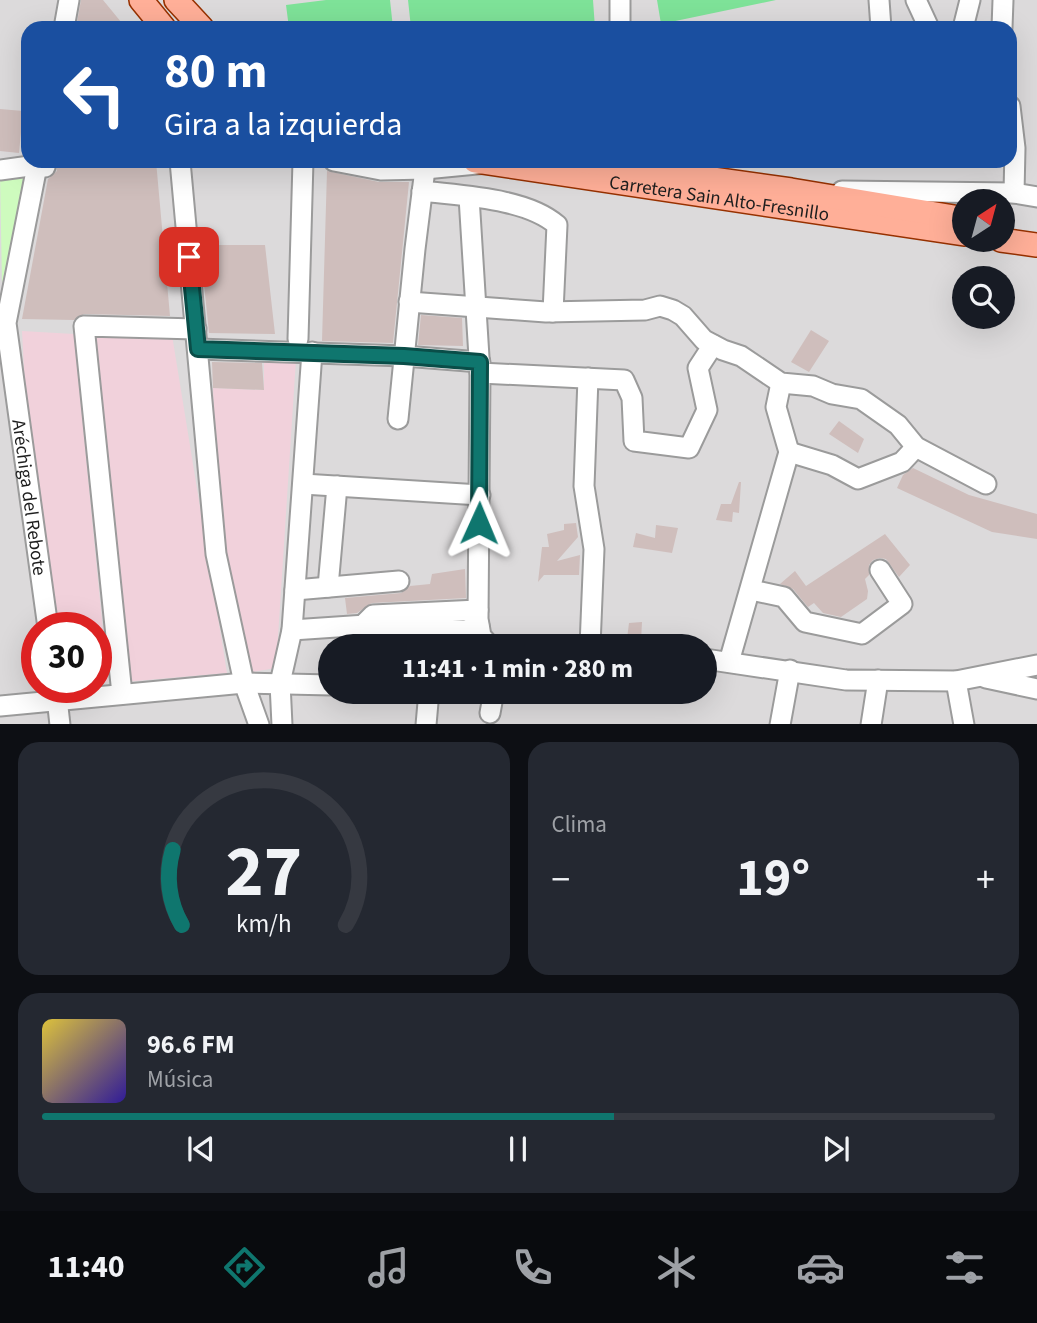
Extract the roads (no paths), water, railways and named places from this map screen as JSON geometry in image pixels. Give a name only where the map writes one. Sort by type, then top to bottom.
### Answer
[{"type":"main road","points":[[141,0],[158,21]]},
{"type":"main road","points":[[177,0],[196,21]]},
{"type":"main road","name":"Carretera Sain Alto-Fresnillo","points":[[523,168],[952,232]]},
{"type":"main road","points":[[633,168],[791,190],[952,217]]},
{"type":"main road","points":[[1015,228],[1037,231]]},
{"type":"main road","points":[[1015,242],[1037,245]]},
{"type":"street","points":[[65,21],[69,0]]},
{"type":"street","points":[[620,0],[620,21]]},
{"type":"street","points":[[879,0],[880,21]]},
{"type":"street","points":[[916,0],[926,21]]},
{"type":"street","points":[[965,21],[970,0]]},
{"type":"street","points":[[1002,21],[1003,0]]},
{"type":"street","points":[[0,170],[21,167]]},
{"type":"street","points":[[8,315],[23,295],[40,168]]},
{"type":"street","points":[[181,168],[216,554],[244,683],[259,724]]},
{"type":"street","points":[[282,724],[280,683],[292,630],[303,484],[303,168]]},
{"type":"street","points":[[371,168],[433,168]]},
{"type":"street","points":[[1014,189],[1015,168]]},
{"type":"street","points":[[398,419],[425,169]]},
{"type":"street","points":[[772,205],[791,190],[952,192]]},
{"type":"street","points":[[422,191],[517,205],[549,218],[557,225],[553,312]]},
{"type":"street","points":[[1015,193],[1037,197]]},
{"type":"street","points":[[469,197],[480,368],[481,634]]},
{"type":"street","name":"Aréchiga del Rebote","points":[[0,283],[8,315],[46,612]]},
{"type":"street","points":[[409,302],[553,312],[645,310],[660,306],[683,316],[704,340],[741,356],[781,383],[813,386],[832,394],[861,399],[884,412],[916,447],[986,484]]},
{"type":"street","points":[[122,694],[84,326],[197,339],[305,345],[480,368],[624,380],[632,398],[634,441],[689,448],[707,410],[698,368],[713,345]]},
{"type":"street","points":[[588,378],[584,486],[594,549],[590,634]]},
{"type":"street","points":[[729,663],[789,452],[776,407],[781,383]]},
{"type":"street","points":[[789,452],[832,465],[858,479],[902,462],[916,447]]},
{"type":"street","points":[[303,484],[480,495]]},
{"type":"street","points":[[328,587],[337,486]]},
{"type":"street","points":[[751,590],[784,597],[805,622],[862,634],[902,604],[880,570]]},
{"type":"street","points":[[295,590],[399,581]]},
{"type":"street","points":[[292,630],[366,625],[373,615],[479,618]]},
{"type":"street","points":[[717,661],[846,680],[956,681],[1037,665]]},
{"type":"street","points":[[780,724],[790,670]]},
{"type":"street","points":[[978,677],[1037,689]]},
{"type":"street","points":[[871,724],[878,680]]},
{"type":"street","points":[[956,681],[964,724]]},
{"type":"street","points":[[112,694],[244,683],[318,684]]},
{"type":"street","points":[[0,706],[21,702]]},
{"type":"street","points":[[58,703],[60,724]]},
{"type":"street","points":[[426,724],[428,704]]},
{"type":"street","points":[[490,713],[492,704]]}]
